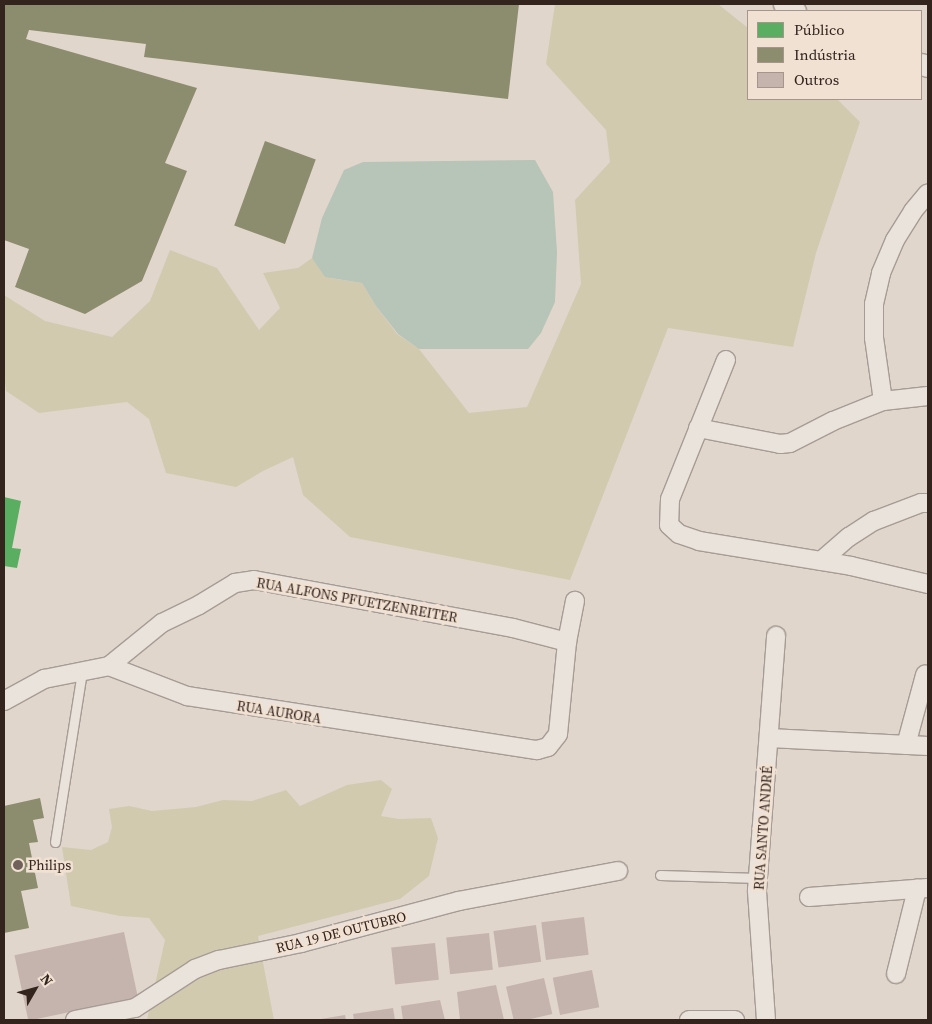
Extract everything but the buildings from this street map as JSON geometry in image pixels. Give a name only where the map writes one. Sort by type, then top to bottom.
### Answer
[{"type":"street","points":[[883,401],[874,338],[874,304],[879,280],[895,240],[913,211],[928,193]]},
{"type":"street","points":[[726,360],[670,499],[669,525],[678,534],[699,541],[821,561],[928,584]]},
{"type":"street","points":[[698,428],[780,444],[790,443],[833,421],[883,401],[928,396]]},
{"type":"street","points":[[821,561],[848,537],[874,521],[921,503],[928,503]]},
{"type":"street","name":"RUA ALFONS PFUETZENREITER","points":[[109,666],[162,623],[235,583],[254,580],[513,628],[567,642]]},
{"type":"street","points":[[567,642],[575,601]]},
{"type":"street","name":"RUA SANTO ANDRÉ","points":[[766,1020],[758,878],[776,636]]},
{"type":"street","name":"RUA AURORA","points":[[109,666],[187,696],[293,714],[537,750],[548,747],[558,734],[567,642]]},
{"type":"street","points":[[4,701],[44,680],[109,666]]},
{"type":"street","points":[[906,745],[925,675]]},
{"type":"street","points":[[769,738],[928,746]]},
{"type":"street","name":"RUA 19 DE OUTUBRO","points":[[75,1020],[135,1008],[195,969],[219,960],[301,943],[458,901],[618,871]]},
{"type":"street","points":[[809,897],[922,889],[896,974]]},
{"type":"street","points":[[689,1020],[735,1020]]},
{"type":"lane","points":[[55,842],[82,671]]},
{"type":"lane","points":[[660,875],[758,878]]},
{"type":"shaded area","points":[[555,4],[718,4],[747,27],[747,100],[838,100],[860,122],[816,253],[793,347],[668,328],[570,580],[350,537],[303,495],[293,457],[263,471],[236,487],[166,473],[149,419],[127,402],[39,413],[6,391],[4,373],[4,295],[45,321],[112,337],[150,301],[170,250],[217,268],[259,330],[280,308],[263,273],[298,268],[312,258],[330,278],[362,283],[397,334],[419,349],[469,413],[527,407],[581,284],[575,200],[610,162],[606,130],[546,64]]},
{"type":"shaded area","points":[[535,160],[553,192],[557,252],[555,302],[541,333],[528,349],[419,349],[398,334],[376,306],[362,283],[325,277],[312,258],[322,218],[344,170],[363,162]]},
{"type":"shaded area","points":[[381,780],[392,789],[381,816],[399,819],[431,818],[438,838],[429,876],[400,899],[258,936],[274,1020],[147,1020],[165,940],[149,918],[120,916],[71,906],[62,847],[91,850],[108,842],[112,827],[109,809],[129,806],[152,811],[196,807],[223,800],[252,801],[286,790],[300,806],[347,785]]},
{"type":"place","name":"Philips","points":[[18,865]]}]
